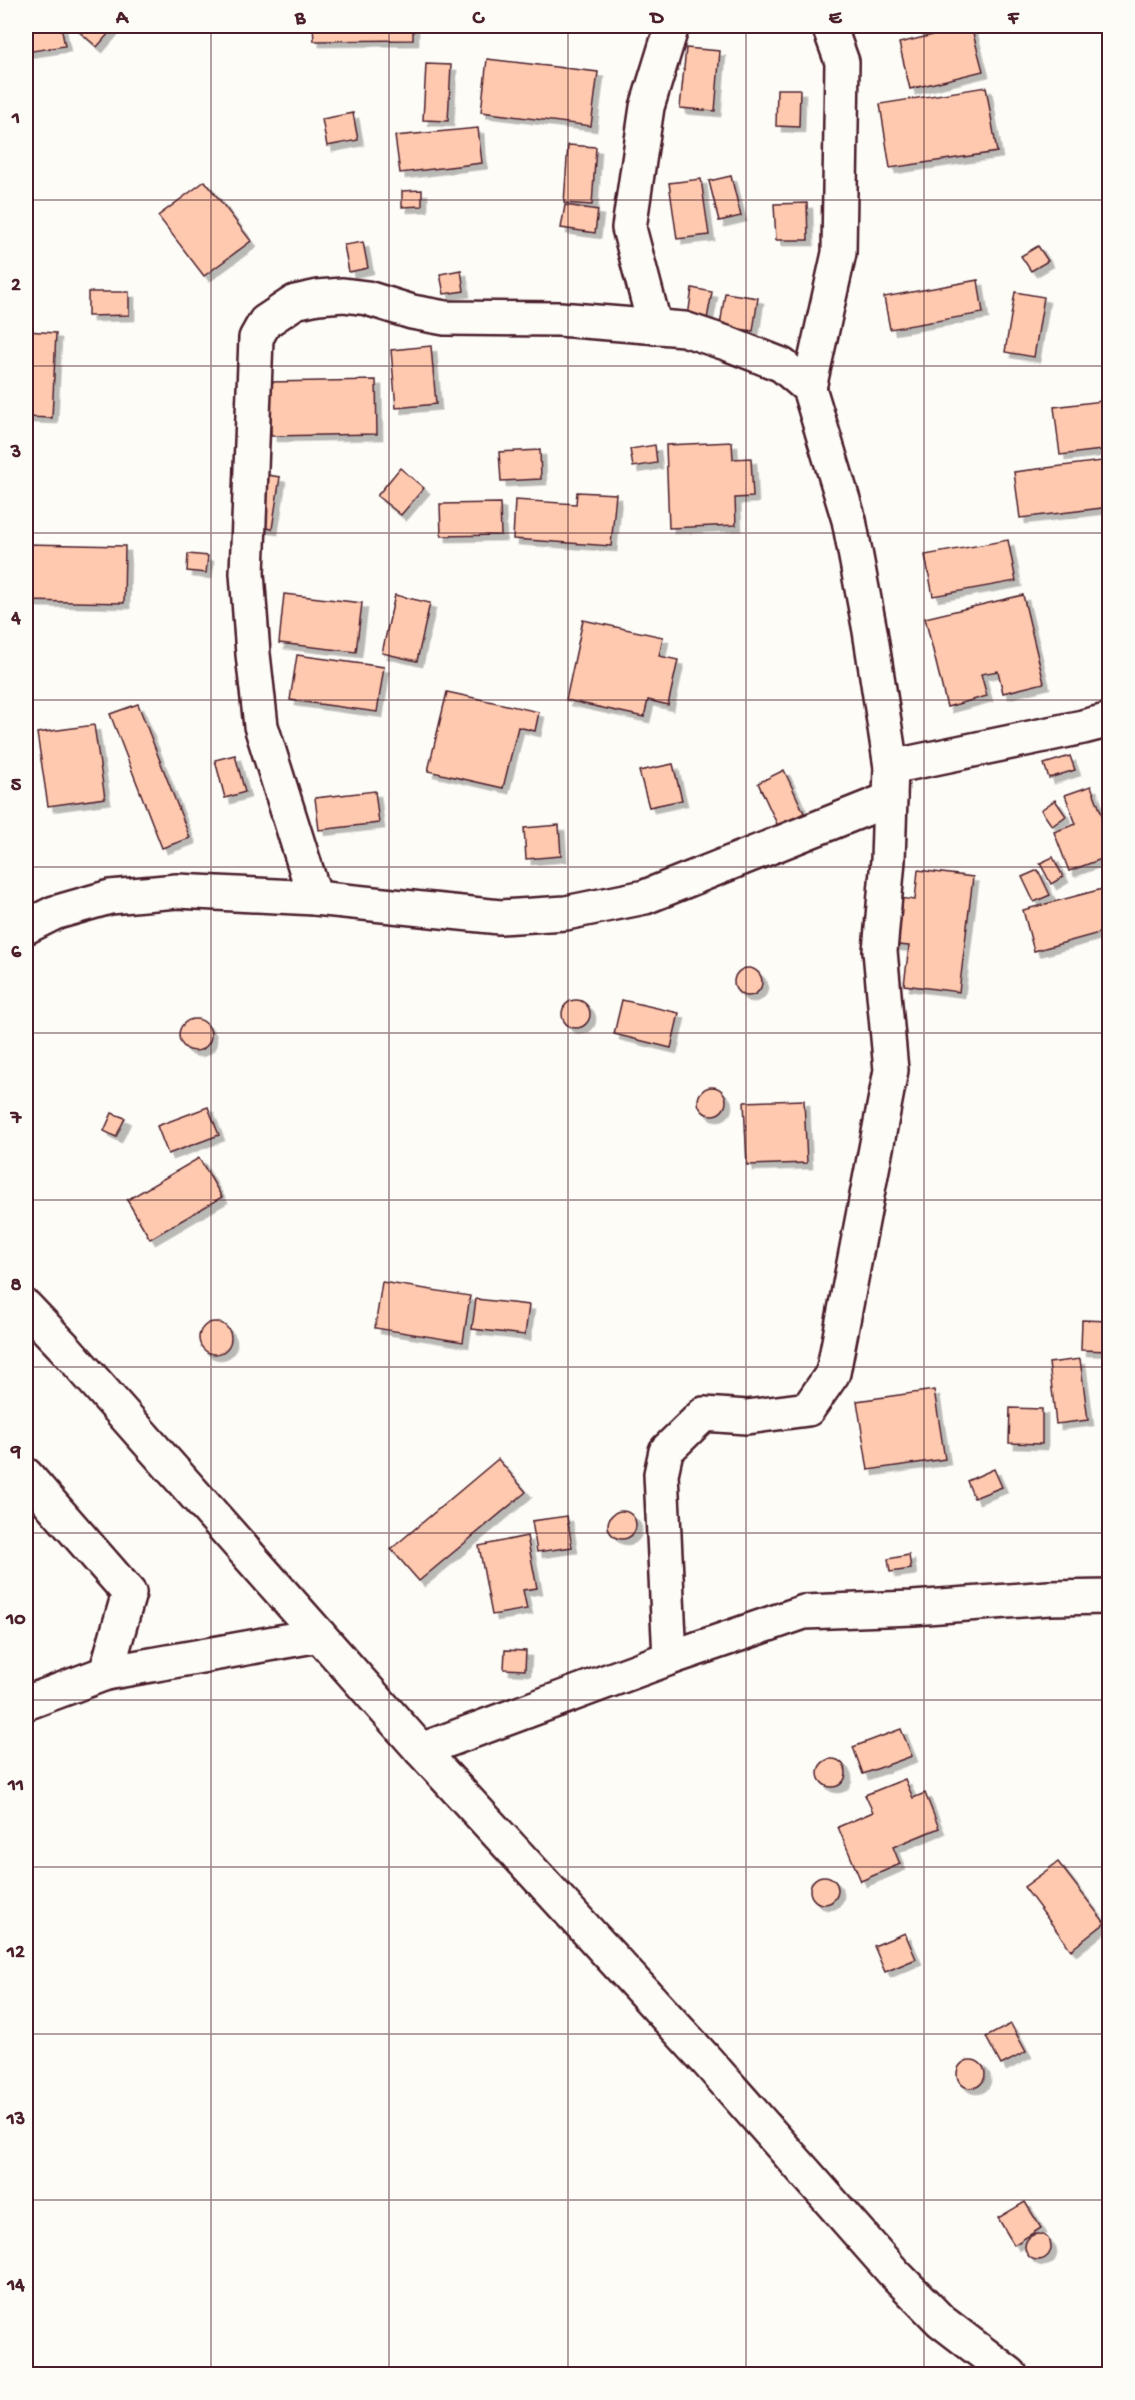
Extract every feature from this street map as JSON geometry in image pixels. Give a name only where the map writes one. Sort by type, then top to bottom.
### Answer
[{"type":"street","points":[[655,327],[629,228],[647,107],[672,26]]},
{"type":"street","points":[[670,1658],[661,1474],[666,1451],[704,1414],[747,1417],[808,1409],[832,1373],[891,1070],[880,951],[888,860],[891,767],[870,631],[849,520],[809,388],[839,253],[842,62],[829,26]]},
{"type":"street","points":[[315,898],[261,726],[253,654],[247,573],[249,497],[256,338],[265,322],[295,302],[343,295],[367,298],[412,312],[445,318],[559,319],[684,329],[782,365],[809,388]]},
{"type":"street","points":[[891,767],[1110,720]]},
{"type":"street","points":[[26,927],[54,913],[110,897],[177,891],[315,898],[500,917],[566,913],[645,897],[890,799]]},
{"type":"street","points":[[26,1307],[66,1348],[421,1750],[707,2061],[893,2272],[941,2321],[1010,2374]]},
{"type":"street","points":[[26,1475],[129,1593],[106,1672]]},
{"type":"street","points":[[421,1750],[670,1658],[804,1612],[913,1608],[1049,1598],[1110,1597]]},
{"type":"street","points":[[26,1703],[106,1672],[319,1635]]},
{"type":"building","points":[[26,26],[61,26],[65,46],[26,52]]},
{"type":"building","points":[[77,26],[115,26],[97,47],[75,28]]},
{"type":"building","points":[[313,26],[413,26],[413,40],[314,41]]},
{"type":"building","points":[[971,26],[983,71],[910,89],[899,43]]},
{"type":"building","points":[[686,48],[720,51],[715,111],[680,108]]},
{"type":"building","points":[[487,59],[598,72],[591,126],[481,112]]},
{"type":"building","points":[[426,64],[451,65],[448,121],[423,120]]},
{"type":"building","points":[[986,87],[997,152],[890,168],[880,104]]},
{"type":"building","points":[[777,89],[800,89],[799,127],[776,126]]},
{"type":"building","points":[[353,113],[358,140],[327,146],[322,119]]},
{"type":"building","points":[[478,128],[482,163],[400,173],[395,136]]},
{"type":"building","points":[[568,145],[596,147],[592,205],[564,203]]},
{"type":"building","points":[[731,176],[741,216],[719,221],[709,181]]},
{"type":"building","points":[[701,179],[709,235],[677,239],[669,183]]},
{"type":"building","points":[[205,181],[251,241],[204,276],[158,216]]},
{"type":"building","points":[[422,190],[422,206],[402,207],[402,191]]},
{"type":"building","points":[[807,203],[808,240],[776,240],[774,204]]},
{"type":"building","points":[[565,205],[598,210],[595,233],[561,228]]},
{"type":"building","points":[[363,242],[368,268],[349,272],[344,245]]},
{"type":"building","points":[[1038,246],[1048,261],[1031,271],[1021,256]]},
{"type":"building","points":[[461,270],[464,291],[444,294],[440,274]]},
{"type":"building","points":[[978,280],[983,313],[890,329],[884,297]]},
{"type":"building","points":[[692,288],[712,292],[707,319],[688,317]]},
{"type":"building","points":[[88,292],[129,292],[129,315],[88,316]]},
{"type":"building","points":[[1015,292],[1044,297],[1034,357],[1005,352]]},
{"type":"building","points":[[725,293],[758,298],[753,331],[720,326]]},
{"type":"building","points":[[26,331],[56,333],[52,418],[26,417]]},
{"type":"building","points":[[431,346],[436,404],[396,408],[391,350]]},
{"type":"building","points":[[376,380],[377,434],[271,436],[270,382]]},
{"type":"building","points":[[1110,400],[1110,449],[1060,455],[1054,407]]},
{"type":"building","points":[[732,442],[733,459],[751,458],[753,497],[735,498],[736,525],[669,528],[666,445]]},
{"type":"building","points":[[655,445],[657,463],[633,467],[630,449]]},
{"type":"building","points":[[540,450],[541,479],[501,481],[499,452]]},
{"type":"building","points":[[1110,460],[1110,507],[1020,518],[1014,472]]},
{"type":"building","points":[[400,468],[424,488],[401,515],[377,496]]},
{"type":"building","points":[[260,474],[280,477],[272,529],[252,526]]},
{"type":"building","points":[[577,492],[616,494],[611,546],[513,539],[515,500],[576,504]]},
{"type":"building","points":[[500,503],[501,535],[441,536],[440,504]]},
{"type":"building","points":[[1008,540],[1016,581],[933,596],[925,555]]},
{"type":"building","points":[[26,544],[125,546],[124,603],[26,601]]},
{"type":"building","points":[[188,554],[208,556],[206,573],[187,571]]},
{"type":"building","points":[[284,594],[362,603],[356,652],[279,643]]},
{"type":"building","points":[[395,595],[430,603],[417,661],[382,653]]},
{"type":"building","points":[[1023,595],[1044,683],[1003,693],[998,671],[981,674],[987,696],[947,707],[925,618]]},
{"type":"building","points":[[583,620],[663,637],[659,656],[678,660],[668,705],[648,700],[644,717],[566,700]]},
{"type":"building","points":[[297,655],[384,667],[377,712],[290,700]]},
{"type":"building","points":[[447,692],[539,712],[535,731],[518,727],[503,788],[428,771]]},
{"type":"building","points":[[138,704],[190,838],[162,848],[110,714]]},
{"type":"building","points":[[94,725],[105,798],[48,806],[37,733]]},
{"type":"building","points":[[235,755],[245,792],[225,798],[215,760]]},
{"type":"building","points":[[1070,756],[1075,770],[1049,778],[1044,764]]},
{"type":"building","points":[[673,764],[682,800],[649,807],[639,771]]},
{"type":"building","points":[[784,770],[804,813],[778,826],[758,783]]},
{"type":"building","points":[[1091,786],[1110,836],[1110,856],[1069,871],[1054,832],[1076,824],[1065,795]]},
{"type":"building","points":[[375,791],[379,823],[319,830],[315,798]]},
{"type":"building","points":[[1055,800],[1066,816],[1052,826],[1041,810]]},
{"type":"building","points":[[559,825],[561,856],[526,859],[524,828]]},
{"type":"building","points":[[1053,857],[1063,877],[1051,884],[1040,863]]},
{"type":"building","points":[[918,870],[973,877],[959,992],[904,985],[909,946],[886,944],[891,897],[915,900]]},
{"type":"building","points":[[1038,870],[1050,895],[1034,902],[1022,877]]},
{"type":"building","points":[[1110,887],[1110,930],[1034,951],[1023,910]]},
{"type":"building","points":[[748,968],[758,972],[762,982],[758,992],[748,996],[738,992],[734,982],[738,972]]},
{"type":"building","points":[[576,1000],[586,1004],[590,1014],[586,1024],[576,1028],[566,1024],[562,1014],[566,1004]]},
{"type":"building","points":[[622,1000],[679,1013],[671,1048],[614,1034]]},
{"type":"building","points":[[195,1019],[206,1024],[211,1035],[206,1046],[195,1051],[184,1046],[179,1035],[184,1024]]},
{"type":"building","points":[[712,1087],[722,1091],[726,1101],[722,1111],[712,1115],[702,1111],[698,1101],[702,1091]]},
{"type":"building","points":[[804,1100],[807,1163],[747,1165],[744,1102]]},
{"type":"building","points":[[208,1107],[219,1135],[168,1154],[157,1126]]},
{"type":"building","points":[[112,1113],[125,1118],[116,1137],[104,1131]]},
{"type":"building","points":[[199,1158],[222,1197],[150,1239],[127,1200]]},
{"type":"building","points":[[382,1282],[470,1296],[463,1342],[375,1328]]},
{"type":"building","points":[[476,1299],[529,1305],[525,1335],[472,1329]]},
{"type":"building","points":[[1082,1320],[1110,1321],[1110,1351],[1081,1350]]},
{"type":"building","points":[[215,1322],[226,1327],[231,1338],[226,1349],[215,1354],[204,1349],[199,1338],[204,1327]]},
{"type":"building","points":[[1080,1359],[1088,1420],[1056,1424],[1049,1363]]},
{"type":"building","points":[[934,1390],[945,1459],[868,1470],[857,1401]]},
{"type":"building","points":[[1010,1408],[1042,1409],[1042,1444],[1009,1443]]},
{"type":"building","points":[[498,1459],[526,1492],[419,1581],[391,1549]]},
{"type":"building","points":[[994,1469],[1002,1487],[974,1498],[967,1481]]},
{"type":"building","points":[[622,1511],[632,1515],[636,1525],[632,1535],[622,1539],[612,1535],[608,1525],[612,1515]]},
{"type":"building","points":[[567,1516],[572,1547],[537,1552],[532,1521]]},
{"type":"building","points":[[527,1536],[537,1588],[523,1590],[527,1609],[492,1615],[479,1546]]},
{"type":"building","points":[[909,1555],[911,1569],[890,1572],[888,1559]]},
{"type":"building","points":[[505,1650],[526,1651],[525,1670],[504,1669]]},
{"type":"building","points":[[901,1729],[912,1756],[863,1774],[853,1747]]},
{"type":"building","points":[[832,1759],[842,1763],[846,1773],[842,1783],[832,1787],[822,1783],[818,1773],[822,1763]]},
{"type":"building","points":[[905,1779],[913,1798],[925,1793],[939,1828],[893,1847],[900,1864],[861,1881],[838,1827],[873,1812],[865,1795]]},
{"type":"building","points":[[1058,1862],[1105,1923],[1071,1950],[1024,1887]]},
{"type":"building","points":[[824,1876],[834,1880],[838,1890],[834,1900],[824,1904],[814,1900],[810,1890],[814,1880]]},
{"type":"building","points":[[905,1933],[916,1959],[885,1972],[874,1946]]},
{"type":"building","points":[[1011,2024],[1026,2052],[1001,2065],[986,2037]]},
{"type":"building","points":[[971,2060],[981,2064],[985,2074],[981,2084],[971,2088],[961,2084],[957,2074],[961,2064]]},
{"type":"building","points":[[1025,2202],[1041,2228],[1014,2245],[998,2218]]},
{"type":"building","points":[[1038,2234],[1048,2237],[1051,2247],[1048,2257],[1038,2260],[1028,2257],[1025,2247],[1028,2237]]}]
